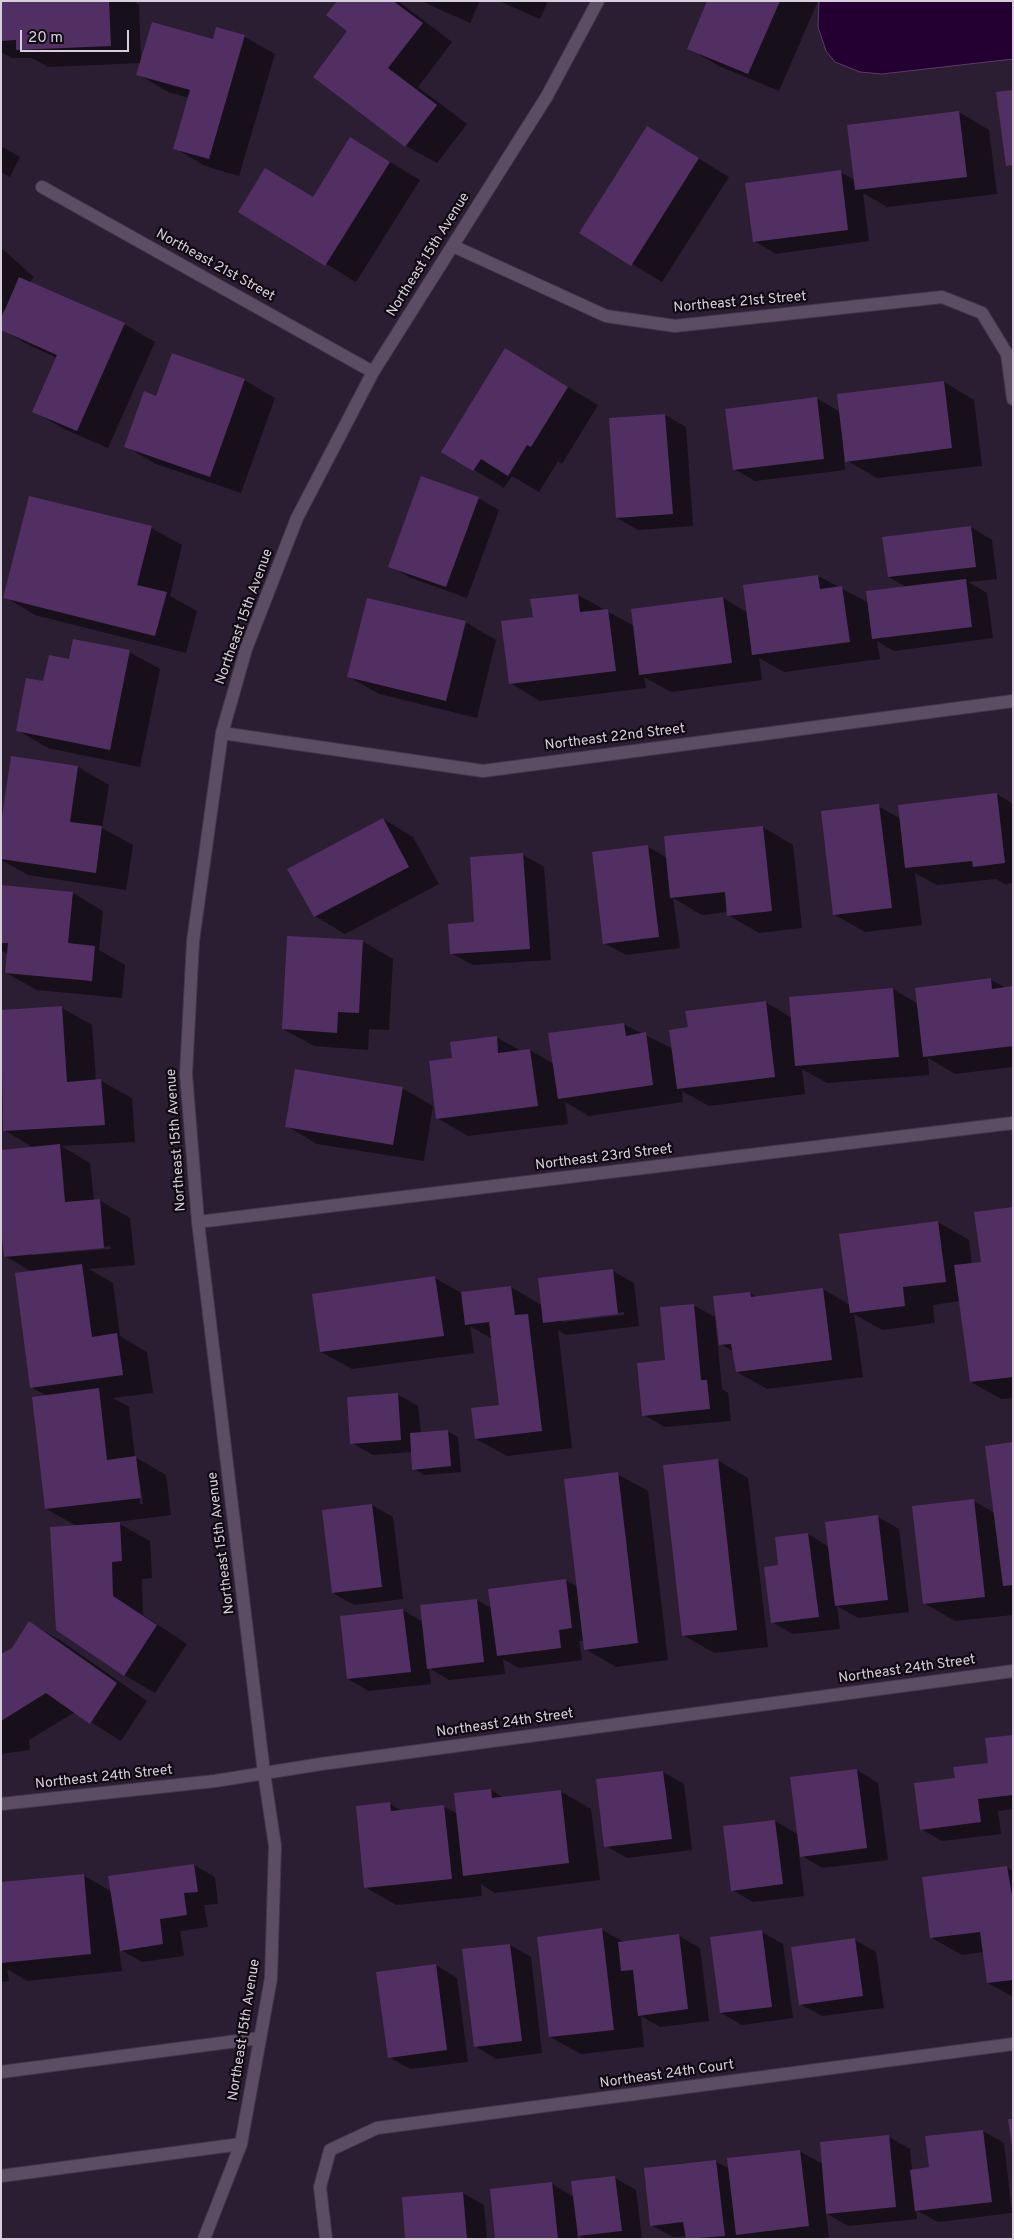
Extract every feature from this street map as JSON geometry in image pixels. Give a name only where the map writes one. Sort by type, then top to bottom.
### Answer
[{"type":"street","name":"Northeast 15th Avenue","points":[[204,2239],[241,2144],[271,1978],[275,1846],[264,1773],[198,1222],[186,1074],[193,941],[222,733],[246,649],[297,518],[373,372],[546,96],[598,1]]},
{"type":"street","name":"Northeast 21st Street","points":[[42,188],[373,372]]},
{"type":"street","name":"Northeast 21st Street","points":[[453,246],[606,316],[675,326],[942,297],[982,313],[1007,354],[1013,399]]},
{"type":"street","name":"Northeast 22nd Street","points":[[222,733],[482,771],[1013,701]]},
{"type":"street","name":"Northeast 23rd Street","points":[[198,1222],[1013,1124]]},
{"type":"street","name":"Northeast 24th Street","points":[[1,1804],[215,1781],[1013,1671]]},
{"type":"street","points":[[1,2072],[260,2038]]},
{"type":"street","name":"Northeast 24th Court","points":[[326,2239],[320,2187],[330,2150],[377,2128],[1013,2044]]},
{"type":"street","points":[[1,2176],[241,2144]]},
{"type":"shaded area","points":[[819,1],[1013,1],[1013,59],[882,74],[860,72],[835,62],[826,51],[818,27]]},
{"type":"building","points":[[1,1],[109,1],[111,46],[16,50],[16,40],[1,41]]},
{"type":"building","points":[[337,1],[393,1],[423,23],[388,68],[437,105],[405,147],[313,77],[347,31],[326,15]]},
{"type":"building","points":[[707,1],[780,1],[748,74],[687,49]]},
{"type":"building","points":[[152,22],[213,39],[216,27],[245,35],[209,159],[173,149],[190,90],[136,75]]},
{"type":"building","points":[[1013,90],[1013,165],[1006,166],[996,92]]},
{"type":"building","points":[[959,111],[967,177],[855,190],[847,125]]},
{"type":"building","points":[[647,126],[699,158],[631,266],[579,233]]},
{"type":"building","points":[[350,137],[390,162],[325,266],[238,212],[265,168],[313,197]]},
{"type":"building","points":[[841,170],[848,230],[753,242],[745,183]]},
{"type":"building","points":[[19,277],[125,323],[77,431],[32,412],[57,355],[1,330],[1,319]]},
{"type":"building","points":[[505,348],[568,387],[531,447],[527,445],[508,476],[481,459],[473,471],[441,452]]},
{"type":"building","points":[[172,353],[245,379],[210,477],[124,447],[144,391],[156,396]]},
{"type":"building","points":[[944,381],[952,448],[845,462],[837,394]]},
{"type":"building","points":[[817,397],[824,459],[733,470],[725,409]]},
{"type":"building","points":[[665,414],[673,514],[616,518],[609,418]]},
{"type":"building","points":[[421,476],[479,497],[446,587],[388,567]]},
{"type":"building","points":[[29,496],[152,526],[137,585],[167,592],[155,636],[3,598]]},
{"type":"building","points":[[971,526],[976,567],[888,577],[882,537]]},
{"type":"building","points":[[818,575],[820,589],[842,586],[850,642],[752,655],[743,585]]},
{"type":"building","points":[[966,579],[972,627],[872,639],[866,591]]},
{"type":"building","points":[[578,594],[580,612],[608,609],[616,671],[509,684],[501,621],[533,617],[530,599]]},
{"type":"building","points":[[723,597],[732,663],[639,675],[631,609]]},
{"type":"building","points":[[367,598],[466,621],[446,701],[347,677]]},
{"type":"building","points":[[73,639],[130,650],[110,750],[16,731],[26,678],[43,681],[49,655],[69,659]]},
{"type":"building","points":[[11,756],[78,766],[70,822],[102,826],[96,873],[1,859],[1,823]]},
{"type":"building","points":[[997,793],[1005,863],[973,867],[972,861],[905,868],[898,805]]},
{"type":"building","points":[[879,804],[892,908],[833,915],[821,811]]},
{"type":"building","points":[[383,818],[409,867],[314,917],[287,869]]},
{"type":"building","points":[[763,826],[772,911],[727,916],[725,892],[670,898],[664,836]]},
{"type":"building","points":[[648,845],[659,937],[603,944],[592,852]]},
{"type":"building","points":[[523,853],[530,949],[450,954],[448,924],[474,922],[470,857]]},
{"type":"building","points":[[1,885],[73,892],[68,943],[95,946],[92,981],[5,973],[8,943],[1,943]]},
{"type":"building","points":[[287,936],[363,940],[359,1013],[338,1012],[337,1033],[282,1029]]},
{"type":"building","points":[[991,978],[992,989],[1013,986],[1013,1046],[923,1057],[915,988]]},
{"type":"building","points":[[893,988],[899,1057],[795,1066],[789,997]]},
{"type":"building","points":[[766,1001],[775,1077],[677,1089],[669,1030],[688,1027],[685,1011]]},
{"type":"building","points":[[62,1006],[67,1082],[101,1079],[105,1125],[3,1131],[1,1010]]},
{"type":"building","points":[[624,1023],[626,1036],[646,1032],[653,1085],[558,1099],[548,1033]]},
{"type":"building","points":[[497,1036],[498,1053],[530,1049],[538,1106],[436,1119],[429,1061],[452,1058],[450,1042]]},
{"type":"building","points":[[295,1069],[403,1087],[393,1145],[285,1127]]},
{"type":"building","points":[[60,1144],[65,1202],[100,1199],[104,1248],[4,1257],[1,1228],[1,1150]]},
{"type":"building","points":[[1013,1207],[1013,1377],[970,1382],[954,1265],[981,1262],[974,1212]]},
{"type":"building","points":[[938,1221],[946,1282],[903,1287],[905,1306],[850,1313],[839,1234]]},
{"type":"building","points":[[82,1264],[92,1337],[117,1333],[123,1375],[30,1388],[15,1273]]},
{"type":"building","points":[[613,1269],[618,1314],[543,1323],[538,1278]]},
{"type":"building","points":[[435,1276],[444,1336],[320,1352],[312,1294]]},
{"type":"building","points":[[511,1286],[515,1315],[528,1314],[542,1431],[475,1439],[471,1408],[499,1405],[489,1322],[465,1325],[461,1292]]},
{"type":"building","points":[[823,1288],[832,1360],[736,1372],[731,1344],[719,1345],[713,1296],[750,1292],[751,1297]]},
{"type":"building","points":[[694,1304],[701,1380],[707,1380],[710,1409],[642,1416],[637,1363],[665,1360],[660,1307]]},
{"type":"building","points":[[99,1388],[107,1460],[136,1456],[141,1498],[45,1509],[32,1397]]},
{"type":"building","points":[[398,1393],[401,1440],[350,1444],[347,1397]]},
{"type":"building","points":[[448,1430],[451,1466],[412,1470],[410,1433]]},
{"type":"building","points":[[1013,1442],[1013,1585],[1003,1586],[985,1446]]},
{"type":"building","points":[[718,1459],[737,1630],[682,1636],[663,1465]]},
{"type":"building","points":[[618,1472],[638,1643],[584,1650],[564,1479]]},
{"type":"building","points":[[974,1499],[985,1597],[923,1604],[912,1506]]},
{"type":"building","points":[[372,1504],[382,1587],[332,1593],[322,1510]]},
{"type":"building","points":[[878,1515],[888,1600],[835,1606],[825,1522]]},
{"type":"building","points":[[120,1522],[122,1561],[112,1562],[113,1596],[157,1625],[124,1676],[56,1630],[50,1527]]},
{"type":"building","points":[[808,1533],[819,1617],[771,1623],[764,1567],[778,1565],[775,1537]]},
{"type":"building","points":[[566,1579],[572,1628],[559,1630],[561,1648],[497,1656],[488,1589]]},
{"type":"building","points":[[477,1599],[484,1662],[427,1669],[420,1605]]},
{"type":"building","points":[[403,1609],[411,1672],[347,1679],[340,1616]]},
{"type":"building","points":[[29,1621],[117,1683],[90,1724],[46,1693],[1,1721],[1,1654],[12,1648]]},
{"type":"building","points":[[1013,1735],[1013,1795],[978,1799],[981,1822],[920,1830],[914,1783],[955,1778],[953,1767],[988,1763],[985,1738]]},
{"type":"building","points":[[857,1769],[867,1848],[800,1857],[790,1777]]},
{"type":"building","points":[[663,1771],[672,1839],[604,1847],[596,1779]]},
{"type":"building","points":[[491,1789],[492,1798],[561,1790],[569,1863],[463,1876],[454,1793]]},
{"type":"building","points":[[390,1802],[391,1811],[444,1805],[452,1879],[364,1888],[356,1806]]},
{"type":"building","points":[[775,1820],[783,1884],[731,1891],[723,1826]]},
{"type":"building","points":[[194,1864],[198,1892],[184,1893],[187,1915],[160,1919],[163,1944],[120,1951],[108,1876]]},
{"type":"building","points":[[1007,1866],[1013,1901],[1013,1980],[987,1983],[980,1932],[930,1938],[922,1877]]},
{"type":"building","points":[[84,1874],[91,1954],[1,1963],[1,1882]]},
{"type":"building","points":[[602,1928],[614,2030],[549,2037],[537,1937]]},
{"type":"building","points":[[762,1930],[772,2007],[720,2013],[710,1937]]},
{"type":"building","points":[[679,1934],[688,2009],[638,2016],[633,1970],[621,1971],[618,1942]]},
{"type":"building","points":[[855,1938],[863,1996],[799,2005],[791,1947]]},
{"type":"building","points":[[510,1944],[522,2041],[474,2047],[462,1949]]},
{"type":"building","points":[[436,1964],[447,2050],[388,2058],[376,1972]]},
{"type":"building","points":[[1008,2119],[1013,2119],[1013,2147],[1012,2147]]},
{"type":"building","points":[[983,2130],[992,2202],[915,2211],[910,2170],[929,2167],[925,2136]]},
{"type":"building","points":[[889,2135],[896,2207],[826,2214],[820,2142]]},
{"type":"building","points":[[800,2150],[809,2226],[736,2235],[727,2158]]},
{"type":"building","points":[[716,2160],[725,2236],[686,2239],[683,2222],[650,2226],[644,2168]]},
{"type":"building","points":[[615,2176],[622,2231],[578,2236],[571,2181]]},
{"type":"building","points":[[552,2182],[558,2239],[495,2239],[490,2189]]},
{"type":"building","points":[[463,2192],[467,2239],[405,2239],[402,2197]]}]
